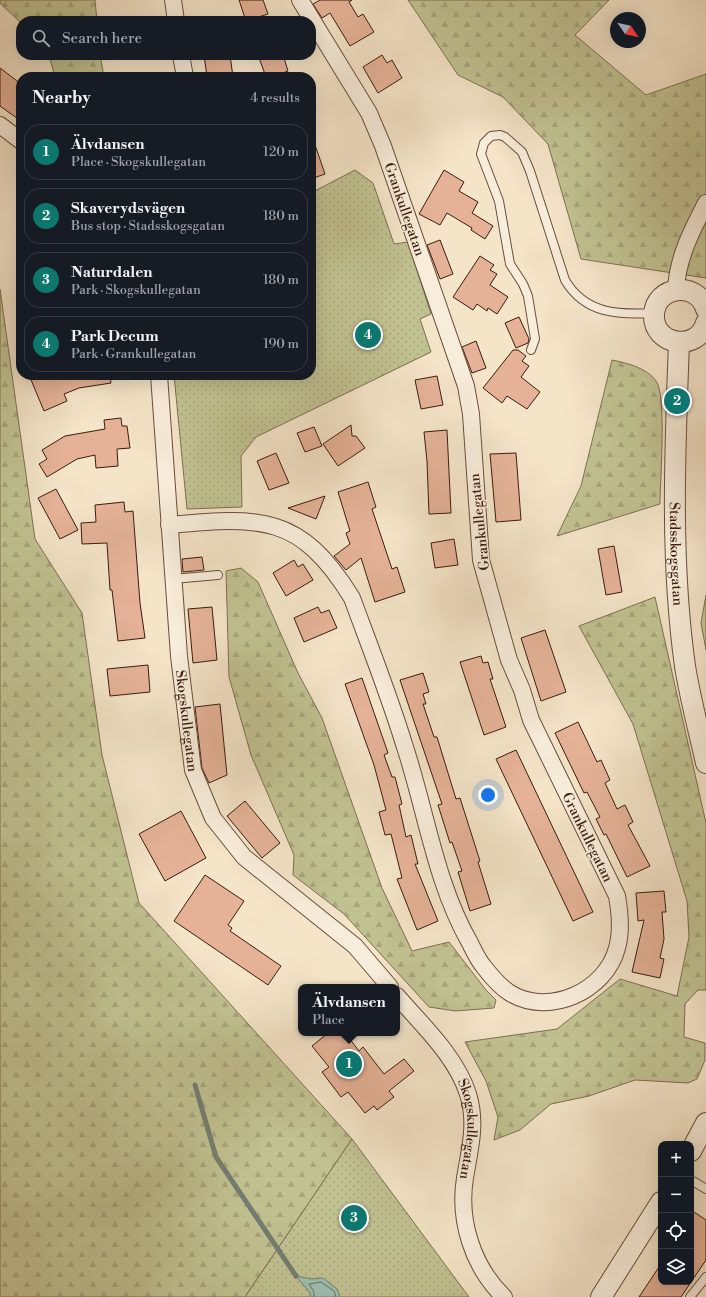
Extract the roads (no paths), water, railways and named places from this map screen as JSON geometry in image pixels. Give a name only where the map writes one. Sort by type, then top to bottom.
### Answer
[{"type":"street","points":[[173,0],[175,16]]},
{"type":"street","name":"Grankullegatan","points":[[300,0],[310,16]]},
{"type":"street","name":"Grankullegatan","points":[[169,525],[227,520],[252,521],[274,525],[299,538],[324,559],[352,598],[404,744],[444,886],[461,928],[483,966],[510,993],[533,1001],[554,1002],[572,997],[600,978],[610,964],[617,949],[620,932],[620,910],[617,896],[531,720],[522,690],[509,660],[498,626],[481,560],[471,414],[466,386],[383,146],[369,113],[316,26]]},
{"type":"street","points":[[182,60],[184,72]]},
{"type":"street","points":[[0,125],[16,137]]},
{"type":"street","points":[[676,290],[677,279],[691,233],[706,203]]},
{"type":"street","points":[[706,308],[696,294],[683,289],[664,295],[656,307],[654,314],[660,333],[666,338],[679,342],[695,338],[701,334],[706,323]]},
{"type":"street","name":"Stadsskogsgatan","points":[[679,342],[675,488],[678,597],[685,666],[706,763]]},
{"type":"street","name":"Skogskullegatan","points":[[159,380],[179,656],[193,770],[213,818],[244,857],[355,946],[387,984]]},
{"type":"street","name":"Skogskullegatan","points":[[400,1000],[448,1056],[468,1093],[473,1124],[470,1155],[465,1178],[463,1204],[465,1228],[477,1259],[492,1283],[504,1297]]},
{"type":"street","points":[[694,1145],[706,1123]]},
{"type":"street","points":[[601,1297],[658,1207]]},
{"type":"lane","points":[[531,350],[534,339],[528,296],[523,284],[510,264],[499,201],[481,154],[484,143],[491,136],[500,135],[505,137],[522,152],[530,170],[565,280],[571,291],[587,304],[612,313],[654,314]]},
{"type":"lane","points":[[173,579],[218,576]]},
{"type":"lane","points":[[694,1182],[706,1189]]},
{"type":"lane","points":[[690,1297],[706,1277]]},
{"type":"water","points":[[296,1276],[311,1279],[323,1278],[337,1289],[340,1297],[310,1297],[310,1293]]},
{"type":"waterway","points":[[195,1085],[216,1157],[296,1276]]},
{"type":"place","name":"Park Decum","points":[[368,335]]},
{"type":"place","name":"Skaverydsvägen","points":[[677,401]]},
{"type":"place","name":"Älvdansen","points":[[349,1064]]},
{"type":"place","name":"Naturdalen","points":[[354,1218]]}]
